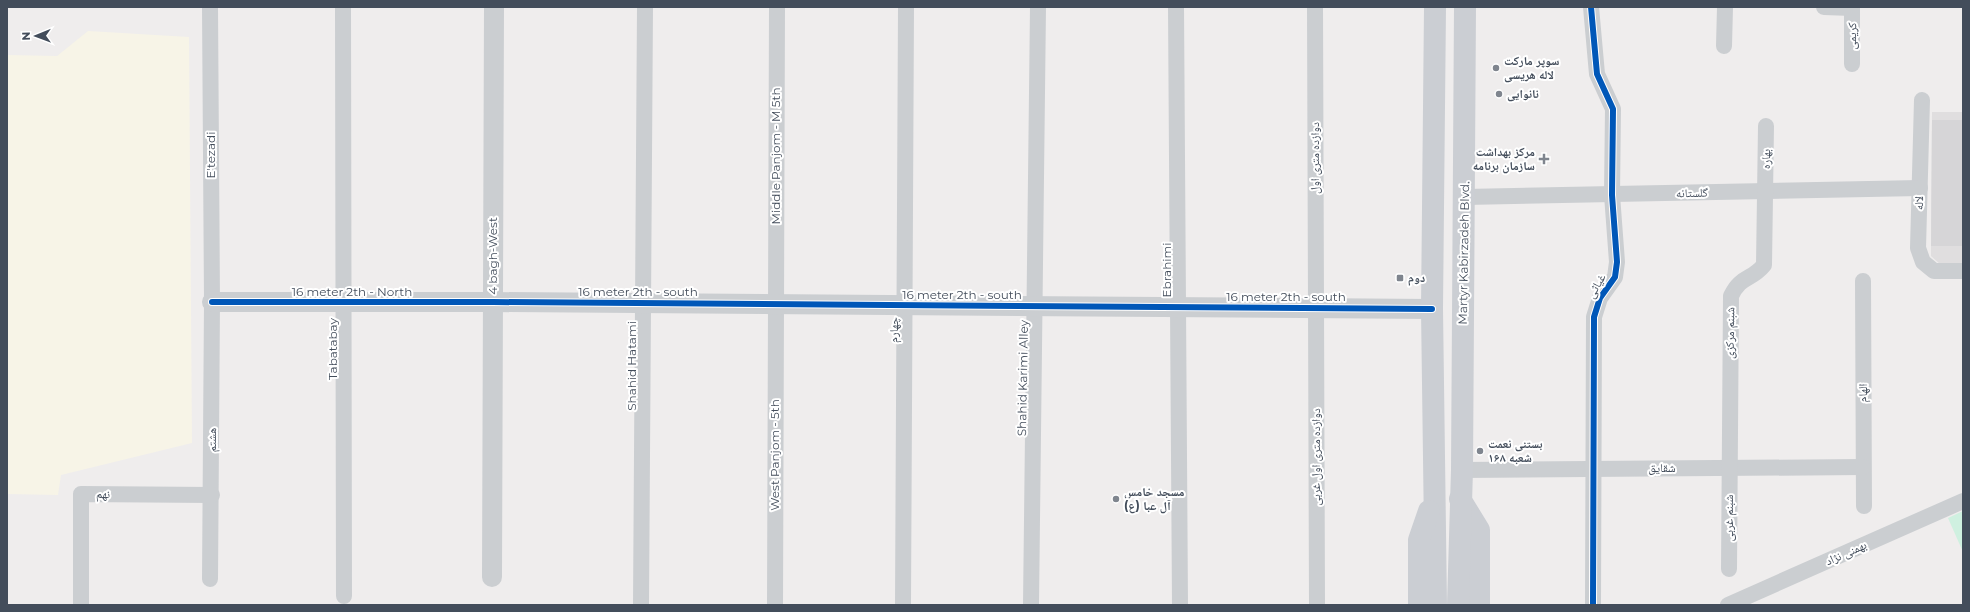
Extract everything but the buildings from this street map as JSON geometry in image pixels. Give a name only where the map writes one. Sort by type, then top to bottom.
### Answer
[{"type":"main road","points":[[1435,7],[1432,309],[1433,499],[1436,596]]},
{"type":"main road","name":"Martyr Kabirzadeh Blvd.","points":[[1458,595],[1462,470],[1466,7]]},
{"type":"main road","points":[[1419,605],[1419,540],[1433,499]]},
{"type":"main road","points":[[1460,499],[1479,530],[1479,605]]},
{"type":"street","name":"E'tezadi","points":[[210,7],[212,302]]},
{"type":"street","name":"Tabatabay","points":[[343,7],[344,596]]},
{"type":"street","name":"4 bagh-West","points":[[492,577],[494,7]]},
{"type":"street","name":"Shahid Hatami","points":[[641,605],[645,7]]},
{"type":"street","name":"Middle Panjom - M 5th","points":[[776,304],[777,7]]},
{"type":"street","name":"چهارم","points":[[904,605],[906,7]]},
{"type":"street","name":"Shahid Karimi Alley","points":[[1031,605],[1038,7]]},
{"type":"street","name":"Ebrahimi","points":[[1176,7],[1180,605]]},
{"type":"street","name":"دوازده متری اول","points":[[1314,7],[1316,308]]},
{"type":"street","name":"غیاثی","points":[[1591,7],[1597,74],[1613,109],[1612,194],[1618,262],[1615,276],[1600,298],[1594,317],[1593,605]]},
{"type":"street","points":[[1724,46],[1725,7]]},
{"type":"street","points":[[1824,7],[1852,7]]},
{"type":"street","name":"کریمی","points":[[1852,7],[1852,64]]},
{"type":"street","name":"لاله","points":[[1922,100],[1918,248],[1923,262],[1934,271],[1963,270]]},
{"type":"street","name":"بهاره","points":[[1766,126],[1766,191]]},
{"type":"street","name":"گلستانه","points":[[1465,198],[1920,188]]},
{"type":"street","name":"شبنم مرکزی","points":[[1728,468],[1731,296],[1740,281],[1757,273],[1764,265],[1766,191]]},
{"type":"street","name":"الهام","points":[[1863,281],[1864,506]]},
{"type":"street","name":"16 meter 2th - North","points":[[212,302],[493,302]]},
{"type":"street","name":"هشتم","points":[[210,578],[212,494],[212,302]]},
{"type":"street","name":"16 meter 2th - south","points":[[493,302],[1432,309]]},
{"type":"street","name":"West Panjom - 5th","points":[[775,605],[776,304]]},
{"type":"street","name":"دوازده متری اول غربی","points":[[1316,308],[1316,605]]},
{"type":"street","name":"شقایق","points":[[1462,470],[1863,467]]},
{"type":"street","name":"شبنم غربی","points":[[1728,468],[1729,569]]},
{"type":"street","name":"نهم","points":[[81,605],[81,494],[212,494]]},
{"type":"street","name":"بهمنی نژاد","points":[[1728,605],[1963,501]]},
{"type":"shaded area","points":[[88,31],[189,37],[192,443],[61,475],[58,495],[7,494],[7,55],[57,56]]},
{"type":"shaded area","points":[[1932,112],[1963,112],[1963,264],[1940,264],[1931,256]]},
{"type":"green space","points":[[1963,511],[1963,552],[1948,518]]},
{"type":"cycle path","points":[[1591,7],[1597,74],[1613,109],[1612,195],[1617,262],[1615,277],[1600,298],[1594,317],[1593,605]]},
{"type":"cycle path","points":[[212,302],[493,302],[1432,309]]},
{"type":"place","name":"سوپر مارکت لاله هریسی","points":[[1496,68]]},
{"type":"place","name":"نانوایی","points":[[1499,94]]},
{"type":"place","name":"مرکز بهداشت سازمان برنامه","points":[[1544,159]]},
{"type":"place","name":"دوم","points":[[1400,278]]},
{"type":"place","name":"بستنی نعمت شعبه ۱۶۸","points":[[1480,451]]},
{"type":"place","name":"مسجد خامس آل عبا (ع)","points":[[1116,499]]}]
